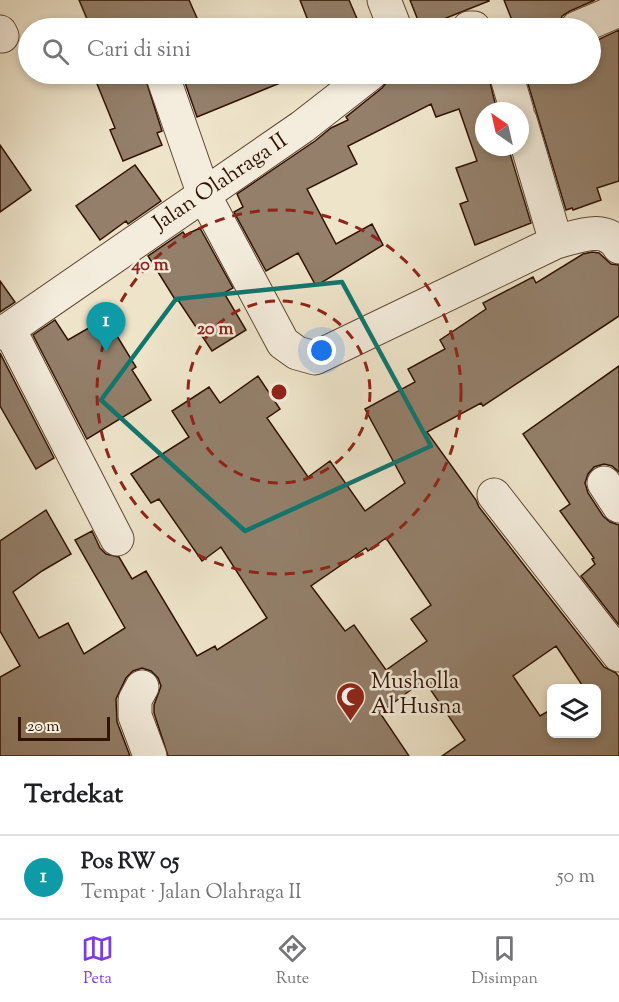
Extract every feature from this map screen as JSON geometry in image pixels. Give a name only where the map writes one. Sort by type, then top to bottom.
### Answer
[{"type":"street","points":[[384,0],[391,18]]},
{"type":"street","points":[[600,18],[619,10]]},
{"type":"street","points":[[165,84],[204,195],[283,343],[297,353],[315,358],[556,242],[590,234],[605,234],[619,247]]},
{"type":"street","name":"Jalan Olahraga II","points":[[117,539],[4,331],[303,127],[357,84]]},
{"type":"street","points":[[509,84],[514,102]]},
{"type":"street","points":[[529,150],[556,242]]},
{"type":"street","points":[[494,495],[619,655]]},
{"type":"street","points":[[142,687],[135,700],[135,716],[150,756]]},
{"type":"highlighted area","points":[[342,282],[431,446],[245,531],[101,400],[176,299]]},
{"type":"building","points":[[79,0],[189,0],[197,18],[87,18]]},
{"type":"building","points":[[300,0],[349,0],[357,18],[307,18]]},
{"type":"building","points":[[410,0],[489,0],[446,18],[417,18]]},
{"type":"building","points":[[504,0],[595,0],[570,11],[562,18],[511,18]]},
{"type":"building","points":[[619,30],[619,181],[597,188],[601,200],[573,210],[572,208],[566,210],[528,84],[601,84],[601,38]]},
{"type":"building","points":[[97,84],[147,84],[162,131],[157,133],[162,145],[123,161],[110,130],[115,128]]},
{"type":"building","points":[[185,84],[278,84],[197,117]]},
{"type":"building","points":[[385,84],[490,84],[495,102],[475,102],[475,155],[459,109],[436,117],[431,104],[348,146],[357,164],[307,189],[336,244],[372,224],[383,245],[316,286],[298,253],[266,271],[234,212],[243,207],[237,194],[331,128],[348,120],[346,117]]},
{"type":"building","points":[[0,145],[31,190],[0,212]]},
{"type":"building","points":[[475,156],[511,156],[531,223],[475,245],[460,204],[468,201],[456,168],[477,161]]},
{"type":"building","points":[[135,165],[161,201],[128,224],[126,221],[100,240],[76,206]]},
{"type":"building","points":[[200,228],[233,288],[224,293],[246,330],[212,351],[178,300],[176,301],[148,256],[183,232],[185,235]]},
{"type":"building","points":[[599,253],[611,264],[619,265],[619,316],[483,406],[481,403],[427,432],[479,507],[527,569],[604,667],[619,677],[619,756],[442,756],[465,740],[424,680],[380,713],[409,756],[168,756],[154,713],[154,705],[161,686],[158,678],[151,671],[142,668],[133,671],[126,678],[116,699],[117,722],[130,756],[0,756],[0,677],[20,666],[0,631],[0,541],[46,510],[71,554],[13,592],[39,638],[68,623],[84,654],[125,628],[75,540],[92,531],[100,548],[106,554],[119,557],[132,579],[146,571],[197,656],[215,646],[217,650],[267,618],[221,547],[202,561],[159,499],[151,503],[131,474],[189,437],[172,411],[209,387],[220,403],[258,376],[280,409],[267,418],[308,477],[330,461],[365,511],[405,483],[365,409],[415,382],[408,369],[445,349],[440,340],[486,309],[483,303],[533,277],[536,283],[583,254]],"holes":[[[386,538],[431,605],[411,619],[427,641],[386,670],[354,625],[345,631],[311,586],[366,548],[368,551]]]},
{"type":"building","points":[[0,281],[15,302],[0,312]]},
{"type":"building","points":[[106,318],[136,367],[132,370],[151,400],[87,439],[33,335],[55,320],[68,340]]},
{"type":"building","points":[[0,353],[54,458],[36,469],[0,406]]},
{"type":"building","points":[[619,366],[619,472],[612,466],[604,464],[594,467],[585,483],[588,493],[603,516],[619,525],[619,625],[581,576],[595,564],[592,559],[594,558],[560,511],[570,504],[523,434]]},
{"type":"place","name":"Pos RW 05","points":[[106,352]]},
{"type":"place","name":"Musholla Al Husna","points":[[350,722]]}]
